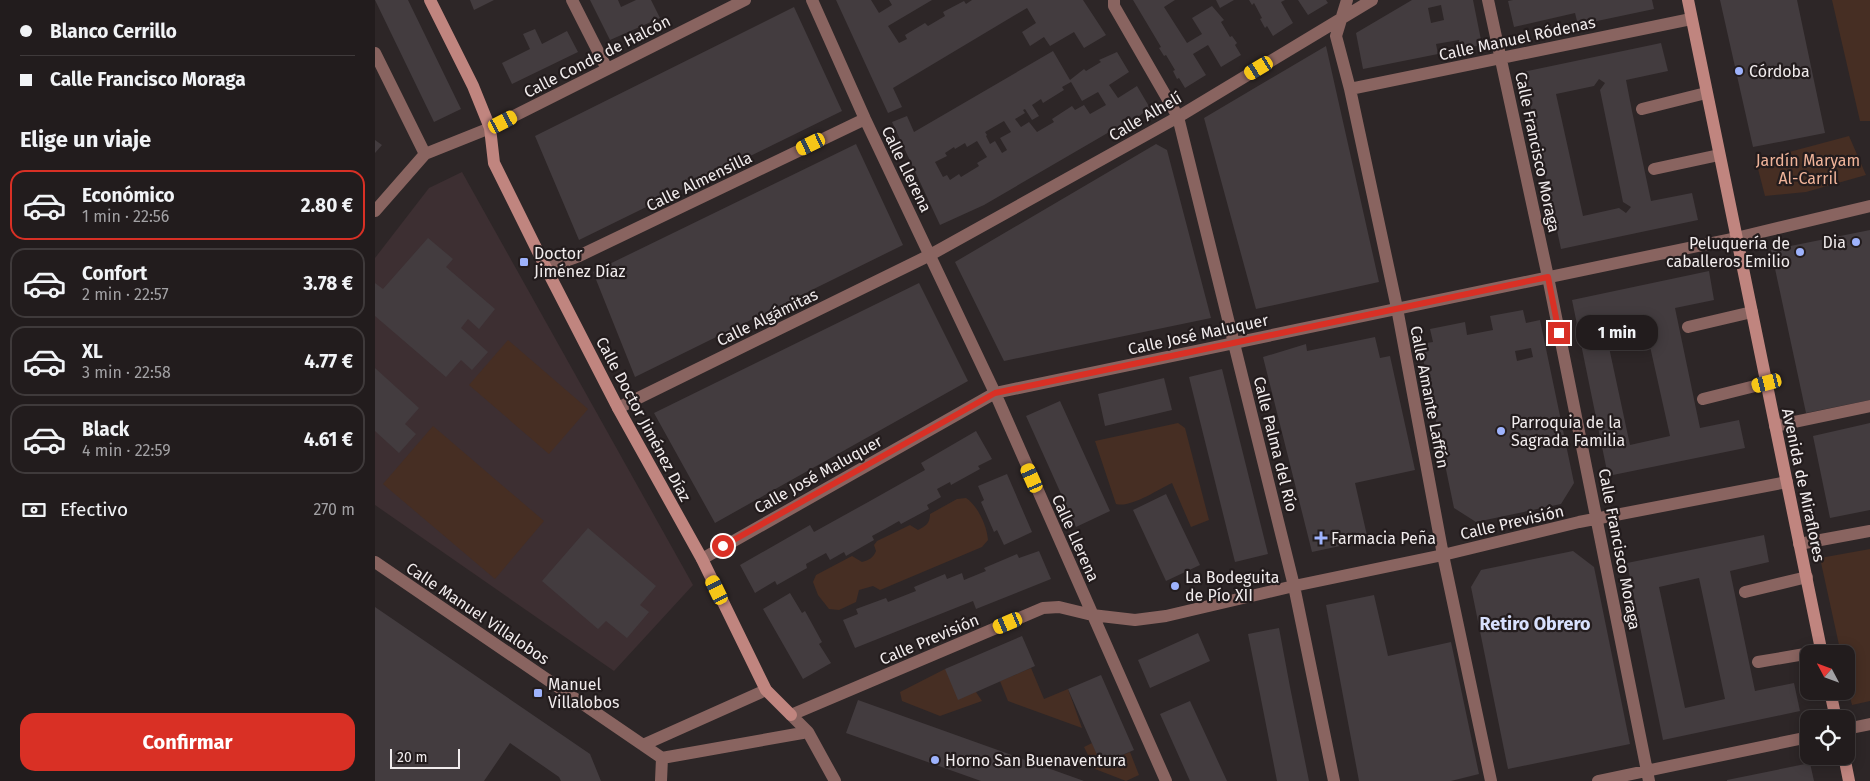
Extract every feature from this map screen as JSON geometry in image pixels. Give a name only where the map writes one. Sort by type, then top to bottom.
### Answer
[{"type":"street","name":"Calle Doctor Jiménez Díaz","points":[[430,0],[473,86],[490,128],[494,163],[546,268],[618,408],[702,558],[766,690],[791,715]]},
{"type":"street","points":[[572,0],[607,69]]},
{"type":"street","name":"Calle Conde de Halcón","points":[[425,154],[490,128],[745,0]]},
{"type":"street","name":"Calle Llerena","points":[[812,0],[865,119],[995,393],[1166,781]]},
{"type":"street","name":"Calle Palma del Río","points":[[1114,0],[1114,6],[1178,117],[1294,586],[1334,781]]},
{"type":"street","name":"Calle Amante Laffón","points":[[1347,0],[1336,36],[1397,308],[1443,555],[1491,781]]},
{"type":"street","name":"Calle Alhelí","points":[[930,255],[1178,117],[1372,0]]},
{"type":"street","name":"Calle Francisco Moraga","points":[[1488,0],[1598,519],[1648,776]]},
{"type":"street","name":"Avenida de Miraflores","points":[[1687,0],[1821,645]]},
{"type":"street","name":"Calle Manuel Ródenas","points":[[1349,90],[1691,19]]},
{"type":"street","points":[[375,53],[425,154],[375,211]]},
{"type":"street","points":[[1642,109],[1706,93]]},
{"type":"street","name":"Calle Almensilla","points":[[546,268],[574,259],[865,119]]},
{"type":"street","points":[[1654,169],[1719,155]]},
{"type":"street","name":"Calle José Maluquer","points":[[702,558],[995,393],[1736,238],[1870,206]]},
{"type":"street","name":"Calle Algámitas","points":[[618,408],[930,255]]},
{"type":"street","points":[[1688,327],[1752,312]]},
{"type":"street","points":[[1703,399],[1767,383]]},
{"type":"street","points":[[1775,426],[1870,406]]},
{"type":"street","name":"Calle Previsión","points":[[791,715],[1043,608],[1059,607],[1092,615],[1135,620],[1166,616],[1598,519],[1787,482]]},
{"type":"street","points":[[1799,544],[1870,531]]},
{"type":"street","name":"Calle Manuel Villalobos","points":[[375,562],[662,758]]},
{"type":"street","points":[[1745,592],[1807,577]]},
{"type":"street","points":[[1758,662],[1800,655]]},
{"type":"street","points":[[643,745],[766,690]]},
{"type":"street","points":[[791,715],[808,732],[835,781]]},
{"type":"street","points":[[1855,727],[1870,724]]},
{"type":"street","points":[[661,781],[662,758],[808,732]]},
{"type":"street","points":[[1598,781],[1648,776],[1800,739]]},
{"type":"street","points":[[1845,765],[1849,781]]},
{"type":"shaded area","points":[[462,172],[693,585],[614,671],[375,505],[375,258],[429,188]]},
{"type":"green space","points":[[1832,0],[1870,0],[1870,121],[1860,121]]},
{"type":"green space","name":"Jardín Maryam Al-Carril","points":[[1849,136],[1866,175],[1806,192],[1765,196],[1756,161]]},
{"type":"green space","points":[[508,340],[588,409],[549,454],[469,385]]},
{"type":"green space","points":[[1178,423],[1185,428],[1209,520],[1191,527],[1172,483],[1136,501],[1122,505],[1116,504],[1095,441]]},
{"type":"green space","points":[[433,426],[544,521],[495,579],[383,484]]},
{"type":"green space","points":[[966,498],[978,511],[986,529],[988,540],[982,547],[880,590],[873,586],[859,590],[856,602],[839,610],[829,609],[818,595],[813,582],[816,575],[852,556],[862,562],[869,559],[876,551],[874,545],[877,541],[910,525],[918,530],[927,524],[930,514],[957,499]]},
{"type":"green space","points":[[1870,549],[1870,701],[1852,705],[1851,700],[1855,700],[1855,645],[1839,645],[1820,558]]},
{"type":"green space","points":[[1031,668],[1044,699],[1068,689],[1082,728],[1008,701],[1000,681]]},
{"type":"green space","points":[[945,669],[976,692],[982,701],[940,716],[902,701],[900,692]]},
{"type":"green space","points":[[1092,743],[1102,764],[1130,752],[1139,775],[1126,781],[1095,769],[1084,747]]},
{"type":"building","points":[[375,0],[408,0],[461,109],[434,122]]},
{"type":"building","points":[[470,0],[494,0],[474,10]]},
{"type":"building","points":[[590,0],[618,0],[621,7],[636,0],[651,0],[660,18],[610,40]]},
{"type":"building","points":[[836,0],[871,0],[879,13],[892,5],[889,0],[932,0],[888,26],[899,43],[907,39],[905,35],[925,23],[928,26],[945,16],[943,12],[964,1],[966,4],[972,0],[1083,0],[1106,35],[1084,48],[1074,32],[1050,46],[1044,37],[1030,46],[1022,32],[1036,23],[1027,8],[893,88],[902,107],[888,113]]},
{"type":"building","points":[[1133,0],[1175,0],[1164,7],[1187,43],[1202,34],[1192,18],[1212,6],[1224,20],[1221,22],[1230,37],[1232,36],[1237,43],[1235,45],[1241,55],[1221,67],[1208,45],[1193,54],[1206,75],[1185,88],[1179,78],[1177,79],[1173,71],[1175,70],[1166,55],[1164,56],[1159,48],[1161,47]]},
{"type":"building","points":[[1216,0],[1234,0],[1220,8]]},
{"type":"building","points":[[1249,0],[1285,0],[1281,2],[1293,23],[1273,36],[1267,26],[1265,28],[1254,3],[1252,5]]},
{"type":"building","points":[[1298,0],[1326,0],[1328,3],[1308,15]]},
{"type":"building","points":[[1412,0],[1473,0],[1482,45],[1461,49],[1459,40],[1436,44],[1438,54],[1363,69],[1356,33]],"holes":[[[1441,5],[1444,20],[1431,23],[1428,8]]]},
{"type":"building","points":[[1652,0],[1654,9],[1578,25],[1575,13],[1514,27],[1508,1]]},
{"type":"building","points":[[1720,0],[1797,0],[1825,133],[1753,147]]},
{"type":"building","points":[[794,7],[842,111],[579,240],[535,136]]},
{"type":"building","points":[[535,29],[542,44],[567,31],[578,52],[512,84],[502,63],[530,49],[523,34]]},
{"type":"building","points":[[1661,43],[1668,71],[1626,80],[1632,111],[1651,201],[1692,193],[1698,220],[1561,249],[1523,72]],"holes":[[[1599,79],[1605,83],[1600,90],[1623,202],[1631,207],[1626,213],[1619,208],[1583,216],[1556,94],[1594,86]]]},
{"type":"building","points":[[1326,46],[1379,282],[1256,309],[1204,118]]},
{"type":"building","points":[[1053,51],[1070,80],[1084,69],[1086,71],[1101,62],[1099,60],[1117,52],[1129,72],[1109,85],[1118,98],[1137,86],[1150,108],[1135,119],[1119,126],[1120,128],[1112,133],[1111,131],[984,205],[940,225],[892,122],[907,116],[914,132]],"holes":[[[1071,82],[1082,101],[1098,92],[1106,105],[1090,114],[1084,105],[1075,110],[1072,106],[1052,119],[1054,122],[1037,132],[1029,122],[1021,127],[1015,119],[1025,113],[1023,110],[1025,109],[1032,120],[1039,116],[1032,105],[1041,99],[1043,103],[1064,90],[1062,87]],[[1004,121],[1011,132],[1000,138],[1007,150],[1002,153],[995,141],[990,144],[985,132]],[[977,141],[987,157],[977,163],[979,166],[961,177],[959,174],[950,180],[947,175],[943,177],[935,162],[947,156],[945,153],[954,147],[955,149],[965,143],[967,147]]]},
{"type":"building","points":[[375,140],[382,145],[375,153]]},
{"type":"building","points":[[856,144],[903,245],[635,377],[593,272]]},
{"type":"building","points":[[1156,144],[1167,150],[1211,318],[1004,361],[955,262]]},
{"type":"building","points":[[1870,230],[1870,400],[1806,413],[1771,250]]},
{"type":"building","points":[[428,238],[453,259],[446,267],[495,309],[479,329],[468,319],[461,328],[488,352],[472,370],[461,360],[446,377],[375,316],[375,283],[383,289]]},
{"type":"building","points":[[1709,271],[1714,300],[1675,308],[1700,428],[1739,420],[1745,448],[1608,476],[1572,300]],"holes":[[[1643,315],[1670,436],[1630,445],[1604,324]]]},
{"type":"building","points":[[919,283],[968,381],[715,523],[654,413]]},
{"type":"building","name":"Parroquia de la Sagrada Familia","points":[[1523,310],[1526,323],[1540,320],[1574,483],[1561,504],[1476,522],[1454,508],[1420,344],[1433,342],[1430,329],[1465,322],[1467,335],[1493,330],[1490,316]],"holes":[[[1531,348],[1533,357],[1517,361],[1515,351]]]},
{"type":"building","points":[[1375,337],[1380,358],[1390,356],[1415,470],[1355,483],[1368,540],[1312,552],[1263,357],[1306,344],[1307,351]]},
{"type":"building","points":[[375,368],[419,408],[405,424],[416,434],[399,453],[375,431]]},
{"type":"building","points":[[1222,369],[1268,554],[1235,562],[1189,377]]},
{"type":"building","points":[[1164,378],[1172,410],[1105,426],[1098,394]]},
{"type":"building","points":[[1060,401],[1110,511],[1076,527],[1026,416]]},
{"type":"building","points":[[1870,423],[1870,510],[1830,518],[1813,436]]},
{"type":"building","points":[[976,431],[992,459],[978,466],[980,469],[951,485],[950,482],[937,489],[941,497],[927,505],[929,509],[901,524],[899,521],[872,536],[874,540],[846,556],[844,552],[830,560],[826,553],[806,564],[807,568],[777,585],[775,581],[755,593],[740,565],[810,525],[814,532],[925,470],[921,463]]},
{"type":"building","points":[[1007,474],[1032,532],[1004,545],[997,530],[994,532],[981,502],[984,500],[978,486]]},
{"type":"building","points":[[1166,494],[1200,565],[1166,581],[1133,510]]},
{"type":"building","points":[[588,528],[656,586],[640,605],[649,612],[627,638],[606,621],[598,629],[542,581]]},
{"type":"building","points":[[1764,535],[1769,562],[1730,571],[1755,691],[1794,683],[1800,711],[1663,740],[1627,563]],"holes":[[[1699,578],[1725,699],[1685,708],[1659,587]]]},
{"type":"building","points":[[1039,551],[1051,579],[976,609],[973,601],[855,648],[843,620],[858,614],[856,609],[886,598],[888,602],[916,591],[914,587],[945,574],[947,579],[962,573],[964,580],[986,571],[984,568],[1017,554],[1019,558]]},
{"type":"building","points":[[1573,551],[1594,567],[1630,744],[1508,769],[1471,587],[1481,570]]},
{"type":"building","points":[[790,593],[802,613],[805,611],[822,642],[819,644],[831,663],[803,679],[763,609]]},
{"type":"building","points":[[1374,595],[1388,656],[1451,642],[1479,774],[1451,781],[1359,781],[1326,605]]},
{"type":"building","points":[[375,607],[590,754],[601,781],[561,781],[559,777],[510,743],[484,781],[375,781]]},
{"type":"building","points":[[1279,628],[1309,781],[1277,781],[1248,634]]},
{"type":"building","points":[[1198,633],[1210,661],[1150,688],[1138,660]]},
{"type":"building","points":[[1022,636],[1035,666],[958,700],[945,669]]},
{"type":"building","points":[[1101,675],[1134,750],[1101,764],[1068,689]]},
{"type":"building","points":[[858,700],[1084,781],[981,781],[846,733]]},
{"type":"building","points":[[1190,701],[1227,781],[1190,781],[1160,714]]},
{"type":"building","points":[[1800,765],[1810,765],[1814,781],[1727,781]]},
{"type":"place","name":"Córdoba","points":[[1739,71]]},
{"type":"place","name":"Dia","points":[[1856,242]]},
{"type":"place","name":"Peluquería de caballeros Emilio","points":[[1800,252]]},
{"type":"place","name":"Doctor Jiménez Díaz","points":[[524,262]]},
{"type":"place","name":"Parroquia de la Sagrada Familia","points":[[1501,431]]},
{"type":"place","name":"Farmacia Peña","points":[[1321,538]]},
{"type":"place","name":"La Bodeguita de Pío XII","points":[[1175,586]]},
{"type":"place","name":"Manuel Villalobos","points":[[538,693]]},
{"type":"place","name":"Horno San Buenaventura","points":[[935,760]]},
{"type":"district","name":"Retiro Obrero","points":[[1535,624]]},
{"type":"route","points":[[723,546],[995,393],[1548,277],[1559,333]]}]
